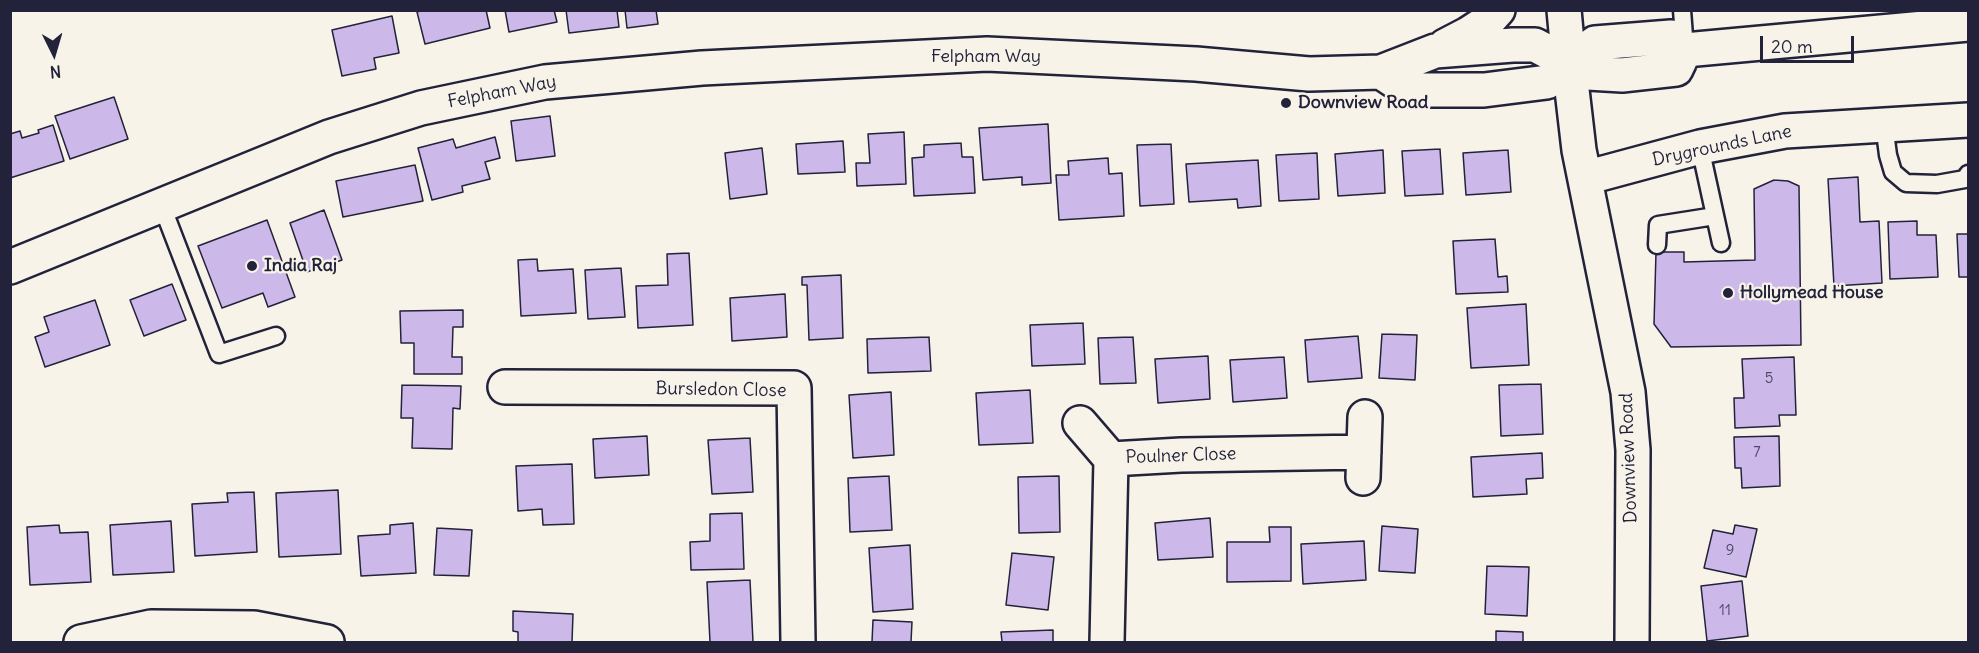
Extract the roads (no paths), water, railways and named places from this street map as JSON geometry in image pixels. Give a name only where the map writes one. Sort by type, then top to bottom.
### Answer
[{"type":"street","points":[[1435,51],[1488,21],[1498,10]]},
{"type":"street","name":"Downview Road","points":[[1564,10],[1576,129],[1628,392],[1633,450],[1632,642]]},
{"type":"street","points":[[1381,72],[1408,90],[1484,90],[1547,82],[1595,43],[1671,37],[1685,50],[1968,24]]},
{"type":"street","name":"Felpham Way","points":[[10,267],[329,137],[421,108],[545,82],[702,68],[987,54],[1196,64],[1309,74],[1381,72],[1435,51],[1535,45],[1569,63]]},
{"type":"street","name":"Drygrounds Lane","points":[[1585,178],[1701,147],[1785,130],[1968,120]]},
{"type":"street","name":"Bursledon Close","points":[[505,387],[794,388],[798,642]]},
{"type":"street","name":"Poulner Close","points":[[1107,642],[1111,459],[1180,455],[1363,465],[1365,417]]},
{"type":"street","points":[[1080,423],[1111,459]]},
{"type":"street","points":[[81,642],[151,627],[327,642]]},
{"type":"lane","points":[[1682,10],[1685,50]]},
{"type":"lane","points":[[1884,124],[1893,172],[1906,183],[1937,184],[1965,179],[1968,174]]},
{"type":"lane","points":[[1701,147],[1720,243]]},
{"type":"lane","points":[[162,206],[219,354],[276,336]]},
{"type":"lane","points":[[1657,245],[1658,225],[1714,216]]},
{"type":"place","name":"Downview Road","points":[[1286,103]]},
{"type":"place","name":"India Raj","points":[[252,266]]},
{"type":"place","name":"Hollymead House","points":[[1728,293]]}]
